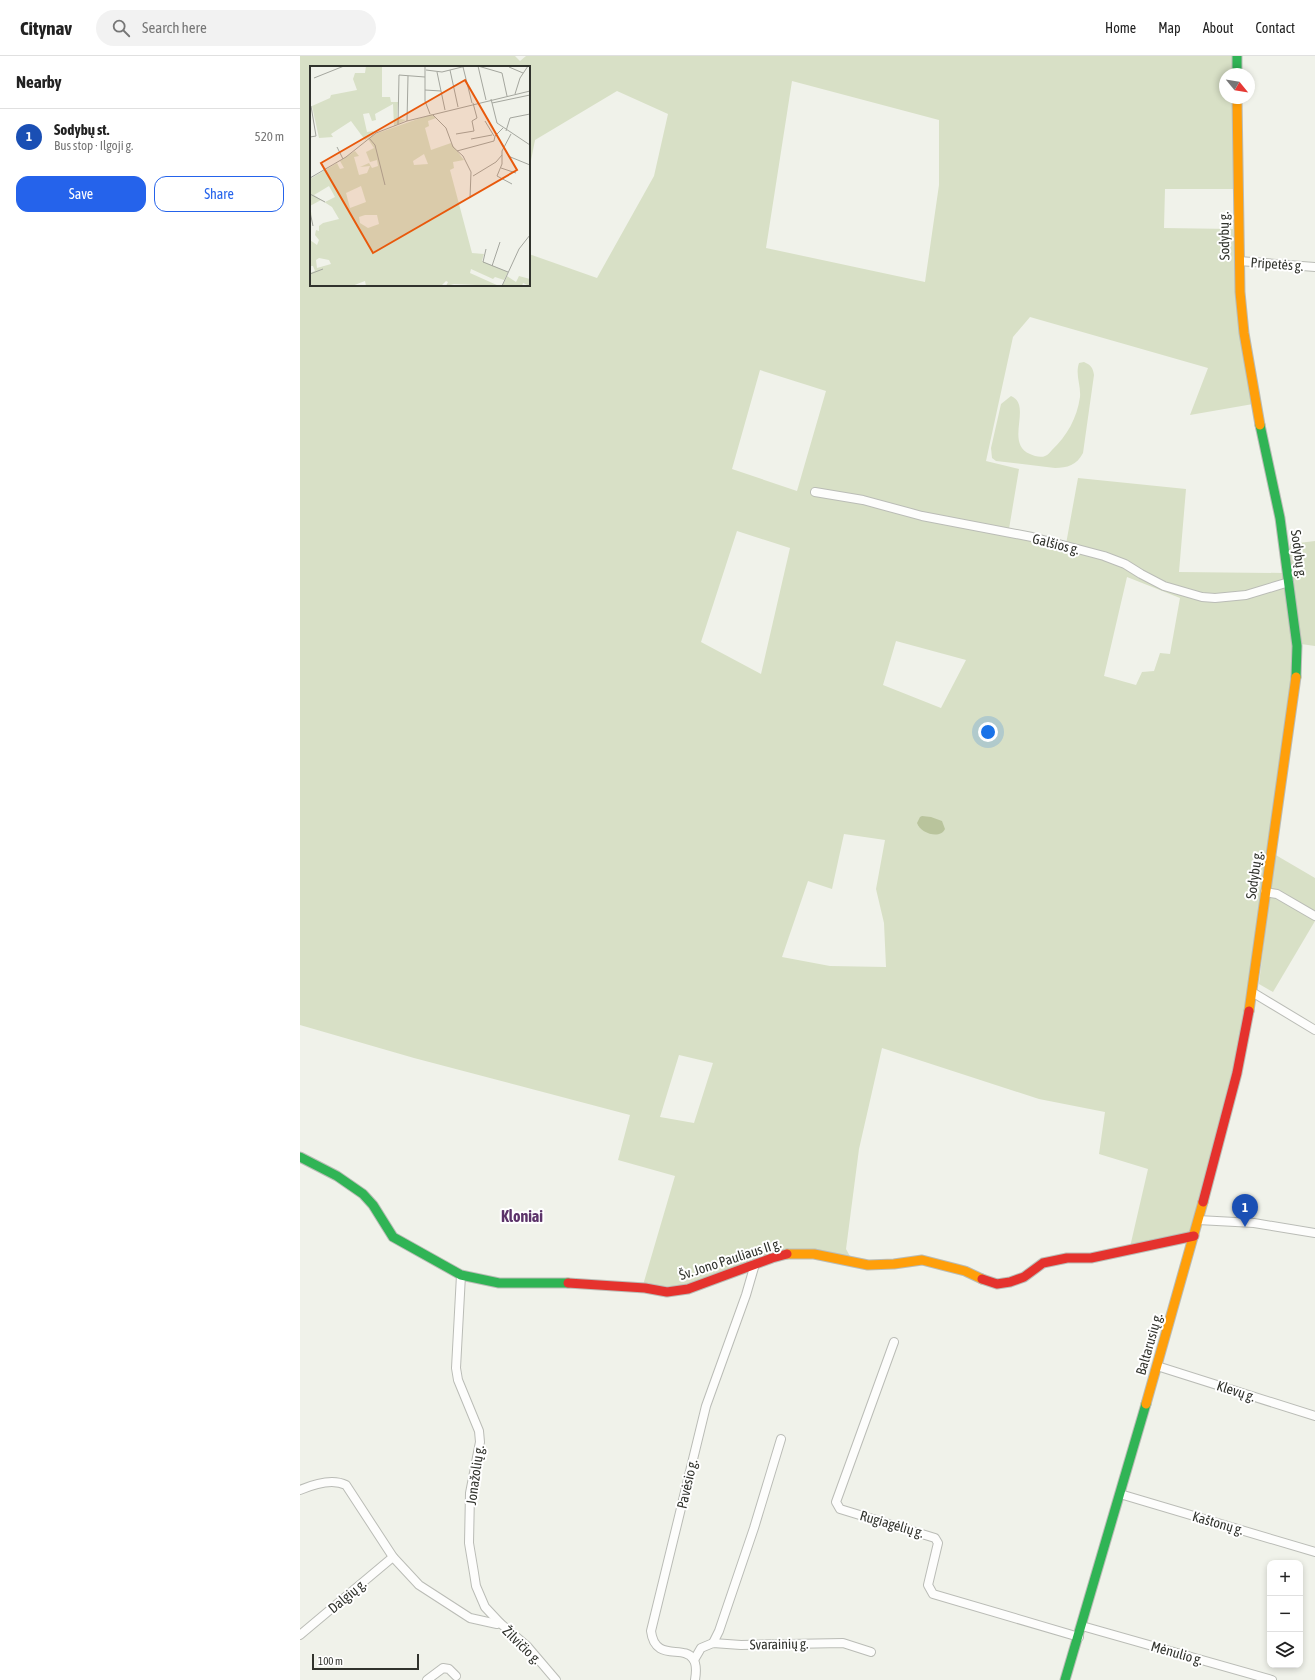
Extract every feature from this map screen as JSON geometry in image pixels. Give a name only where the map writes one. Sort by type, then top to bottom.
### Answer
[{"type":"main road","points":[[1237,56],[1237,68]]},
{"type":"main road","name":"Sodybų g.","points":[[1237,104],[1240,292],[1245,341],[1256,406],[1280,518],[1296,646],[1296,678],[1248,1013]]},
{"type":"main road","name":"Baltarusių g.","points":[[1066,1680],[1194,1236],[1237,1073],[1248,1013]]},
{"type":"main road","name":"Šv. Jono Pauliaus II g.","points":[[300,1157],[344,1179],[356,1188],[370,1201],[393,1237],[461,1275],[499,1283],[542,1282],[645,1288],[667,1292],[688,1289],[779,1256],[799,1253],[814,1254],[868,1265],[894,1264],[922,1260],[965,1270],[985,1281],[997,1284],[1010,1282],[1024,1277],[1043,1263],[1067,1258],[1091,1258],[1194,1236]]},
{"type":"street","name":"Pripetės g.","points":[[1239,262],[1315,267]]},
{"type":"street","name":"Galšios g.","points":[[815,492],[863,500],[922,516],[1032,537],[1104,556],[1125,564],[1164,586],[1202,597],[1215,598],[1246,596],[1289,582]]},
{"type":"street","points":[[1265,892],[1278,894],[1315,916]]},
{"type":"street","points":[[1252,992],[1315,1030]]},
{"type":"street","points":[[1198,1220],[1254,1223],[1315,1233]]},
{"type":"street","name":"Pavėsio g.","points":[[694,1660],[688,1654],[669,1652],[658,1646],[652,1640],[651,1631],[706,1406],[746,1295],[755,1264]]},
{"type":"street","name":"Jonažolių g.","points":[[461,1275],[456,1368],[458,1380],[479,1431],[480,1442],[470,1493],[469,1543],[476,1586],[485,1607],[500,1623]]},
{"type":"street","name":"Rugiagėlių g.","points":[[894,1342],[836,1502],[837,1506],[840,1509],[935,1538],[938,1543],[928,1585],[933,1594],[1079,1637]]},
{"type":"street","name":"Klevų g.","points":[[1157,1366],[1315,1416]]},
{"type":"street","points":[[696,1680],[694,1660],[701,1648],[712,1643],[719,1631],[754,1528],[781,1439]]},
{"type":"street","name":"Žilvičio g.","points":[[300,1490],[331,1481],[346,1485],[393,1557],[419,1585],[470,1618],[483,1622],[500,1623],[526,1646],[556,1680]]},
{"type":"street","name":"Kaštonų g.","points":[[1120,1494],[1315,1552]]},
{"type":"street","name":"Dalgių g.","points":[[300,1635],[393,1557]]},
{"type":"street","name":"Mėnulio g.","points":[[1082,1626],[1272,1680]]},
{"type":"street","name":"Svarainių g.","points":[[712,1643],[741,1645],[843,1643],[871,1652]]},
{"type":"street","points":[[427,1680],[443,1668],[449,1669],[456,1676]]},
{"type":"shaded area","points":[[300,56],[515,56],[520,61],[526,56],[1233,56],[1233,68],[1219,68],[1219,104],[1233,104],[1233,189],[1165,189],[1164,228],[1233,229],[1253,404],[1190,415],[1208,368],[1030,317],[1013,337],[986,461],[1019,469],[1009,529],[1066,544],[1078,478],[1186,489],[1179,572],[1284,573],[1293,654],[1291,687],[1246,1001],[1236,1056],[1190,1233],[1130,1247],[1148,1169],[1099,1154],[1105,1112],[1039,1099],[882,1048],[859,1149],[846,1249],[852,1260],[809,1251],[683,1287],[643,1285],[675,1176],[618,1160],[630,1115],[414,1058],[300,1025]],"holes":[[[792,81],[939,120],[939,185],[925,282],[766,248]],[[760,370],[826,391],[797,491],[732,469]],[[737,531],[790,548],[761,674],[701,642]],[[1127,577],[1180,598],[1170,654],[1160,653],[1154,671],[1142,672],[1136,685],[1104,676]],[[896,641],[966,660],[941,708],[883,685]],[[844,834],[885,840],[876,889],[884,923],[886,967],[830,966],[782,957],[808,881],[832,889]],[[679,1055],[713,1063],[694,1123],[660,1117]]]},
{"type":"shaded area","points":[[1084,362],[1091,367],[1094,375],[1083,453],[1081,457],[1071,465],[1055,468],[996,461],[992,458],[991,448],[1001,404],[1011,396],[1017,401],[1020,407],[1018,433],[1019,442],[1023,449],[1032,455],[1043,457],[1057,445],[1067,433],[1079,405],[1080,388],[1078,367],[1079,363]]},
{"type":"shaded area","points":[[1315,541],[1315,646],[1301,644],[1289,556],[1290,544]]},
{"type":"shaded area","points":[[922,816],[931,817],[942,821],[945,829],[939,834],[935,835],[922,830],[917,823]]},
{"type":"shaded area","points":[[1274,854],[1315,878],[1315,921],[1273,992],[1259,984]]},
{"type":"traffic: fast","points":[[1237,56],[1237,68]]},
{"type":"traffic: fast","points":[[1260,425],[1280,518],[1297,646],[1296,677]]},
{"type":"traffic: fast","points":[[300,1157],[337,1176],[363,1194],[373,1205],[393,1237],[461,1275],[499,1283],[568,1283]]},
{"type":"traffic: fast","points":[[1065,1680],[1146,1404]]},
{"type":"traffic: slow","points":[[1237,104],[1240,292],[1244,333],[1260,425]]},
{"type":"traffic: slow","points":[[1249,1011],[1296,677]]},
{"type":"traffic: slow","points":[[1146,1404],[1203,1202]]},
{"type":"traffic: slow","points":[[787,1254],[814,1254],[868,1265],[894,1264],[922,1260],[965,1271],[982,1279]]},
{"type":"traffic: jam","points":[[1203,1202],[1237,1073],[1249,1011]]},
{"type":"traffic: jam","points":[[982,1279],[997,1284],[1010,1282],[1024,1277],[1043,1263],[1067,1258],[1091,1258],[1194,1236]]},
{"type":"traffic: jam","points":[[568,1283],[645,1288],[667,1292],[688,1289],[772,1258],[787,1254]]},
{"type":"place","name":"Sodybų st.","points":[[1245,1227]]},
{"type":"district","name":"Kloniai","points":[[522,1216]]}]
